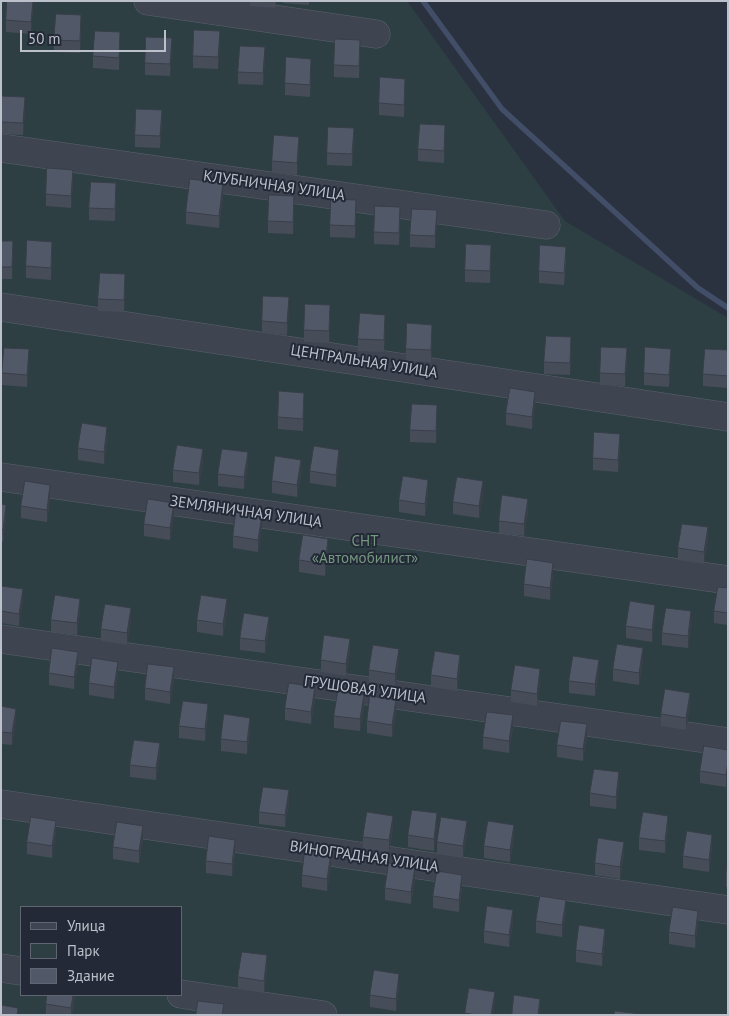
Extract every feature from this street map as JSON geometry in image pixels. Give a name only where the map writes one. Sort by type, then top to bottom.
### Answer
[{"type":"street","points":[[148,1],[376,34]]},
{"type":"street","name":"КЛУБНИЧНАЯ УЛИЦА","points":[[1,148],[546,225]]},
{"type":"street","name":"ЦЕНТРАЛЬНАЯ УЛИЦА","points":[[1,307],[728,417]]},
{"type":"street","name":"ЗЕМЛЯНИЧНАЯ УЛИЦА","points":[[1,477],[728,580]]},
{"type":"street","name":"ГРУШОВАЯ УЛИЦА","points":[[1,639],[728,742]]},
{"type":"street","name":"ВИНОГРАДНАЯ УЛИЦА","points":[[1,804],[728,910]]},
{"type":"street","points":[[1,968],[20,971]]},
{"type":"street","points":[[182,994],[323,1015]]},
{"type":"green space","name":"СНТ «Автомобилист»","points":[[1,1],[407,1],[565,221],[728,318],[728,1015],[1,1015]]},
{"type":"building","points":[[7,1],[33,1],[31,22],[6,20]]},
{"type":"building","points":[[56,14],[81,15],[80,41],[54,40]]},
{"type":"building","points":[[194,30],[220,31],[218,57],[193,56]]},
{"type":"building","points":[[95,31],[120,32],[119,58],[93,56]]},
{"type":"building","points":[[146,37],[172,38],[170,64],[145,63]]},
{"type":"building","points":[[335,39],[360,40],[359,66],[334,65]]},
{"type":"building","points":[[240,46],[265,47],[263,73],[238,72]]},
{"type":"building","points":[[286,57],[311,59],[310,85],[285,83]]},
{"type":"building","points":[[380,77],[405,79],[404,105],[379,103]]},
{"type":"building","points":[[1,96],[25,97],[23,123],[1,122]]},
{"type":"building","points":[[136,109],[162,110],[160,136],[135,135]]},
{"type":"building","points":[[420,124],[445,125],[444,151],[418,149]]},
{"type":"building","points":[[328,127],[354,128],[352,154],[327,153]]},
{"type":"building","points":[[274,135],[299,137],[297,163],[272,161]]},
{"type":"building","points":[[47,168],[73,170],[71,196],[46,194]]},
{"type":"building","points":[[190,179],[223,183],[219,216],[186,212]]},
{"type":"building","points":[[91,182],[116,183],[115,209],[89,208]]},
{"type":"building","points":[[269,195],[294,196],[293,222],[268,221]]},
{"type":"building","points":[[331,199],[356,200],[355,226],[330,225]]},
{"type":"building","points":[[375,206],[400,207],[399,233],[374,232]]},
{"type":"building","points":[[412,209],[437,210],[435,236],[410,235]]},
{"type":"building","points":[[27,240],[52,242],[51,268],[26,266]]},
{"type":"building","points":[[1,241],[13,241],[12,267],[1,267]]},
{"type":"building","points":[[466,244],[491,245],[490,271],[465,270]]},
{"type":"building","points":[[540,245],[566,247],[564,273],[539,271]]},
{"type":"building","points":[[100,273],[125,274],[124,300],[98,299]]},
{"type":"building","points":[[263,296],[289,297],[287,323],[262,321]]},
{"type":"building","points":[[305,304],[330,305],[329,331],[304,330]]},
{"type":"building","points":[[360,313],[385,315],[384,340],[358,339]]},
{"type":"building","points":[[407,323],[432,325],[431,350],[406,349]]},
{"type":"building","points":[[546,336],[571,337],[570,363],[544,362]]},
{"type":"building","points":[[601,347],[627,348],[625,374],[600,373]]},
{"type":"building","points":[[645,347],[671,349],[669,375],[644,373]]},
{"type":"building","points":[[4,348],[29,349],[27,375],[2,373]]},
{"type":"building","points":[[705,349],[728,350],[728,376],[703,374]]},
{"type":"building","points":[[510,388],[535,392],[532,417],[506,413]]},
{"type":"building","points":[[279,391],[304,393],[303,419],[278,417]]},
{"type":"building","points":[[412,404],[437,405],[436,431],[410,430]]},
{"type":"building","points":[[82,423],[107,427],[104,452],[78,448]]},
{"type":"building","points":[[594,432],[620,434],[618,460],[593,458]]},
{"type":"building","points":[[177,445],[203,449],[199,473],[173,470]]},
{"type":"building","points":[[314,446],[339,450],[336,475],[310,471]]},
{"type":"building","points":[[222,449],[248,452],[244,477],[218,474]]},
{"type":"building","points":[[275,456],[301,460],[297,485],[272,481]]},
{"type":"building","points":[[403,476],[428,480],[425,504],[399,500]]},
{"type":"building","points":[[457,477],[483,481],[479,506],[453,502]]},
{"type":"building","points":[[25,481],[50,485],[47,510],[21,506]]},
{"type":"building","points":[[502,495],[528,499],[524,524],[499,521]]},
{"type":"building","points":[[148,499],[174,503],[170,528],[144,524]]},
{"type":"building","points":[[1,504],[6,505],[3,530],[1,529]]},
{"type":"building","points":[[236,512],[262,515],[258,540],[233,536]]},
{"type":"building","points":[[682,524],[708,527],[704,552],[678,548]]},
{"type":"building","points":[[303,535],[328,539],[325,564],[299,560]]},
{"type":"building","points":[[527,559],[553,563],[550,588],[524,584]]},
{"type":"building","points":[[1,586],[23,589],[19,614],[1,611]]},
{"type":"building","points":[[718,587],[728,588],[728,613],[714,611]]},
{"type":"building","points":[[55,595],[80,599],[77,623],[51,620]]},
{"type":"building","points":[[201,595],[227,599],[223,624],[197,620]]},
{"type":"building","points":[[630,601],[655,605],[652,630],[626,626]]},
{"type":"building","points":[[105,604],[131,608],[127,633],[101,629]]},
{"type":"building","points":[[666,608],[691,611],[688,636],[662,633]]},
{"type":"building","points":[[244,613],[269,617],[265,641],[240,638]]},
{"type":"building","points":[[324,635],[350,639],[346,664],[321,660]]},
{"type":"building","points":[[617,644],[643,648],[639,673],[613,669]]},
{"type":"building","points":[[373,645],[399,649],[395,674],[369,670]]},
{"type":"building","points":[[52,648],[78,652],[74,677],[49,673]]},
{"type":"building","points":[[435,651],[460,655],[457,679],[431,675]]},
{"type":"building","points":[[573,656],[599,660],[595,684],[569,681]]},
{"type":"building","points":[[92,658],[118,662],[114,687],[89,683]]},
{"type":"building","points":[[148,664],[174,667],[170,692],[145,688]]},
{"type":"building","points":[[515,665],[540,669],[537,694],[511,690]]},
{"type":"building","points":[[289,683],[315,687],[311,712],[285,708]]},
{"type":"building","points":[[665,689],[690,693],[686,718],[661,714]]},
{"type":"building","points":[[338,691],[364,695],[360,719],[334,716]]},
{"type":"building","points":[[370,696],[396,700],[392,725],[367,721]]},
{"type":"building","points":[[183,701],[208,704],[205,729],[179,726]]},
{"type":"building","points":[[1,706],[16,709],[12,733],[1,732]]},
{"type":"building","points":[[487,712],[513,715],[509,741],[483,737]]},
{"type":"building","points":[[224,714],[250,718],[247,742],[221,739]]},
{"type":"building","points":[[561,721],[587,724],[583,749],[557,745]]},
{"type":"building","points":[[134,740],[160,743],[156,768],[130,765]]},
{"type":"building","points":[[704,746],[728,750],[726,775],[700,771]]},
{"type":"building","points":[[594,769],[619,772],[616,797],[590,793]]},
{"type":"building","points":[[263,787],[289,790],[285,815],[259,812]]},
{"type":"building","points":[[412,810],[437,813],[434,839],[408,835]]},
{"type":"building","points":[[367,812],[393,816],[389,840],[363,837]]},
{"type":"building","points":[[643,812],[668,816],[665,841],[639,838]]},
{"type":"building","points":[[31,817],[56,821],[52,846],[27,842]]},
{"type":"building","points":[[441,817],[467,821],[463,846],[437,842]]},
{"type":"building","points":[[488,821],[514,825],[510,850],[484,846]]},
{"type":"building","points":[[117,822],[143,826],[139,851],[113,847]]},
{"type":"building","points":[[687,831],[712,835],[709,860],[683,856]]},
{"type":"building","points":[[209,836],[235,840],[232,864],[206,861]]},
{"type":"building","points":[[598,838],[624,842],[620,867],[595,863]]},
{"type":"building","points":[[305,850],[331,854],[327,879],[302,875]]},
{"type":"building","points":[[389,863],[415,867],[411,892],[385,888]]},
{"type":"building","points":[[437,871],[462,875],[459,900],[433,896]]},
{"type":"building","points":[[540,896],[566,900],[562,925],[536,921]]},
{"type":"building","points":[[487,906],[513,910],[509,935],[484,931]]},
{"type":"building","points":[[673,907],[698,911],[695,936],[669,932]]},
{"type":"building","points":[[579,925],[605,929],[602,954],[576,950]]},
{"type":"building","points":[[242,952],[267,955],[264,981],[238,977]]},
{"type":"building","points":[[374,970],[399,974],[396,999],[370,995]]},
{"type":"building","points":[[469,988],[495,992],[491,1015],[465,1013]]},
{"type":"building","points":[[514,995],[540,999],[538,1015],[512,1015]]},
{"type":"building","points":[[47,996],[73,996],[71,1008],[46,1004]]},
{"type":"building","points":[[198,1001],[224,1004],[222,1015],[196,1015]]},
{"type":"building","points":[[1,1005],[18,1008],[17,1015],[1,1015]]},
{"type":"building","points":[[615,1011],[641,1014],[641,1015],[614,1015]]},
{"type":"waterway","points":[[423,1],[502,109],[698,288],[728,308]]}]
